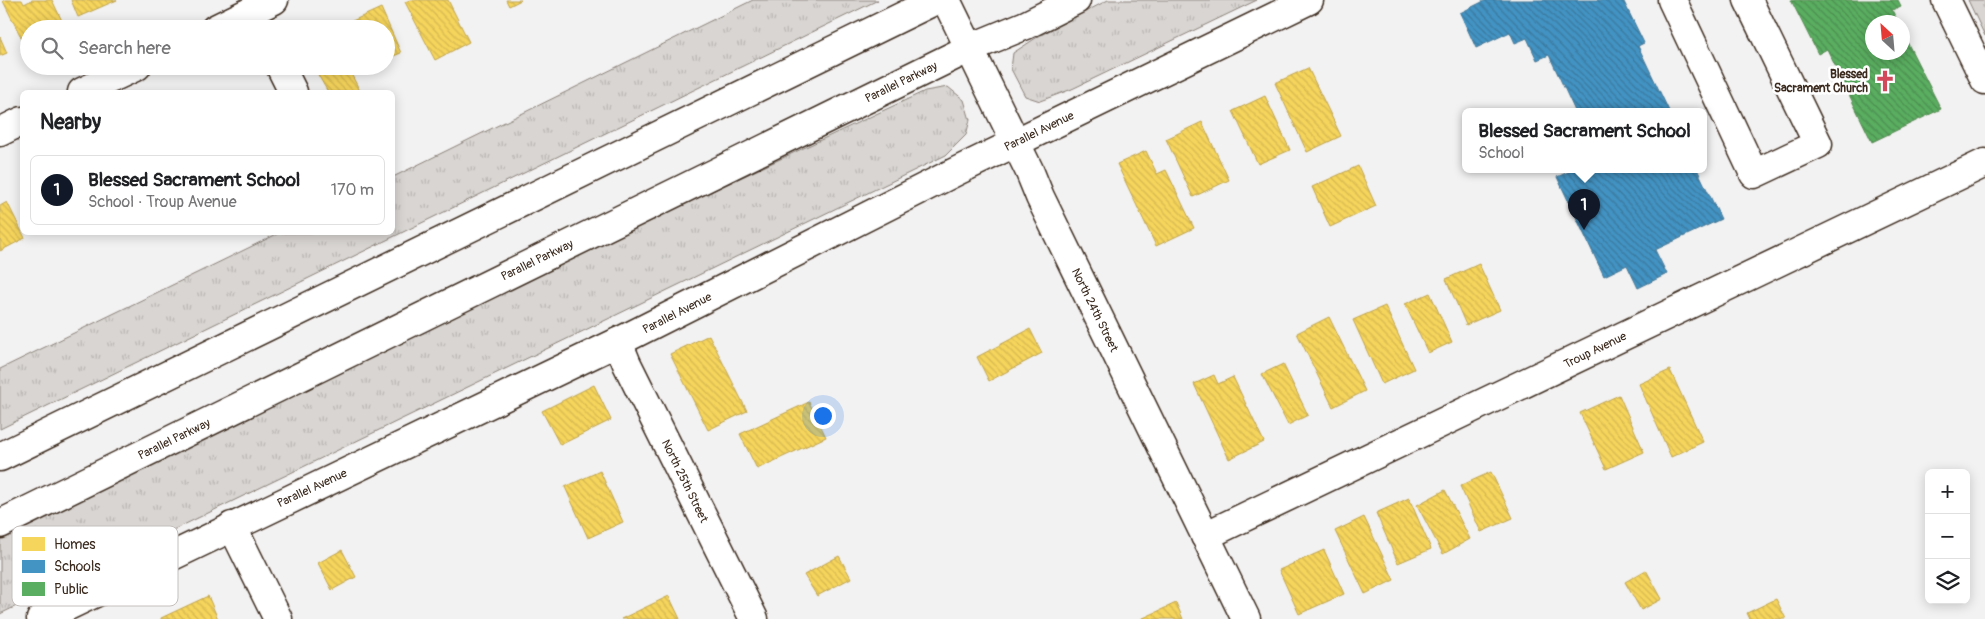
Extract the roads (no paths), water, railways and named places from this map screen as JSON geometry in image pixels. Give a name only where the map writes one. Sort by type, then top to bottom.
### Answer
[{"type":"street","points":[[0,457],[936,0]]},
{"type":"street","name":"North 24th Street","points":[[946,0],[1246,619]]},
{"type":"street","name":"Parallel Parkway","points":[[0,524],[970,48],[1076,0]]},
{"type":"street","name":"Parallel Avenue","points":[[178,552],[618,342],[948,176],[1309,0]]},
{"type":"street","points":[[1672,0],[1754,174],[1818,144],[1748,0]]},
{"type":"street","points":[[1946,0],[1985,80]]},
{"type":"street","points":[[236,20],[259,10]]},
{"type":"street","points":[[86,90],[117,75]]},
{"type":"street","points":[[284,75],[292,90]]},
{"type":"street","points":[[0,132],[20,122]]},
{"type":"street","name":"Troup Avenue","points":[[1205,536],[1985,163]]},
{"type":"street","name":"North 25th Street","points":[[618,342],[627,364],[754,619]]},
{"type":"street","points":[[232,526],[278,619]]},
{"type":"street","name":"Parallel Avenue","points":[[41,619],[68,606]]},
{"type":"place","name":"Blessed Sacrament Church","points":[[1885,81]]},
{"type":"place","name":"Blessed Sacrament School","points":[[1584,230]]}]
